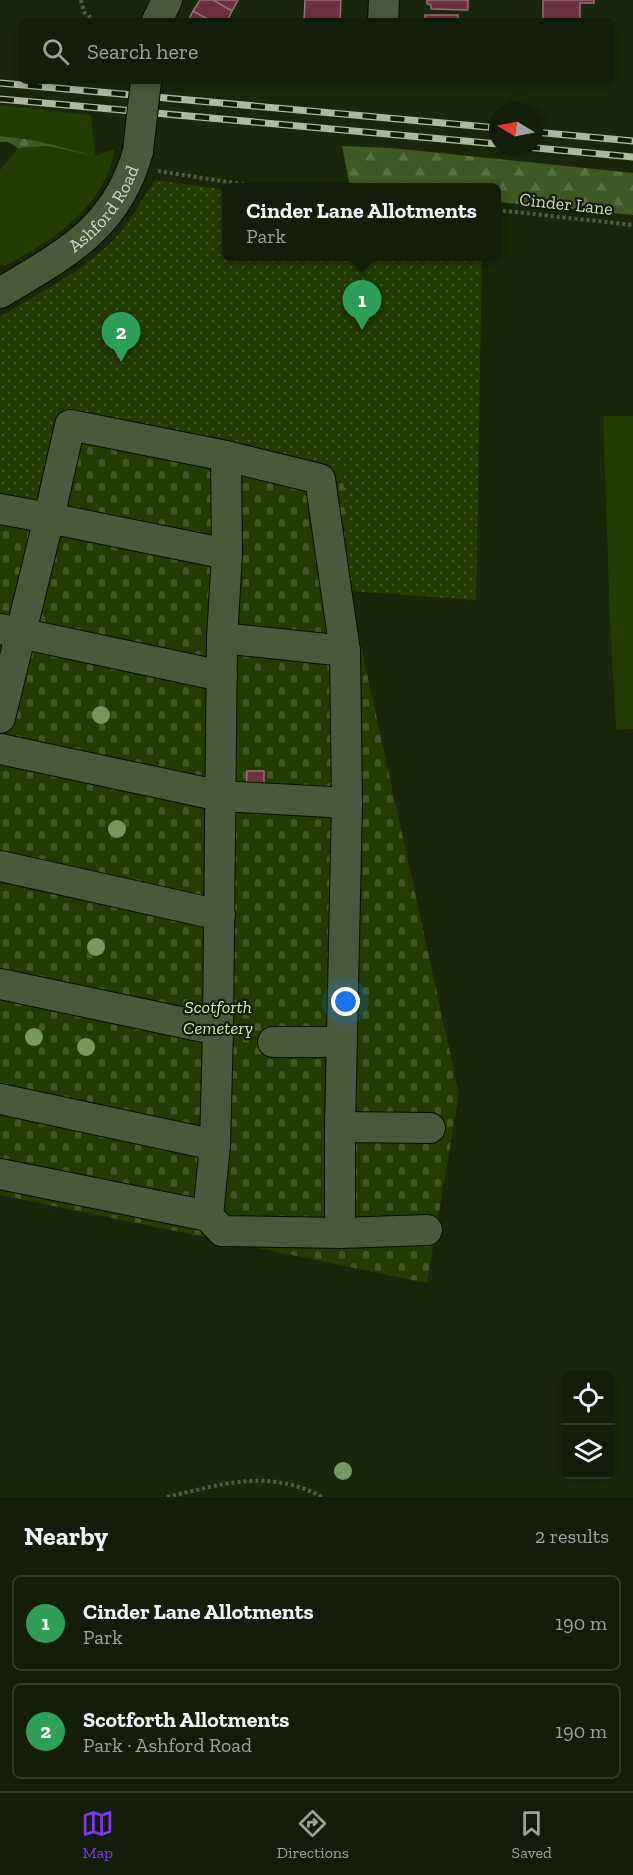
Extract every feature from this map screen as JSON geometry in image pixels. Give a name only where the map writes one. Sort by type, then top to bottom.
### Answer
[{"type":"street","points":[[158,18],[167,0]]},
{"type":"street","points":[[383,18],[384,0]]},
{"type":"street","name":"Ashford Road","points":[[2,290],[78,245],[108,214],[122,192],[136,158],[146,84]]},
{"type":"street","points":[[0,718],[10,631],[49,518],[70,425],[226,456],[320,479],[345,651],[347,803],[341,1042],[340,1233]]},
{"type":"street","points":[[208,1216],[214,1145],[218,1030],[222,638],[227,554],[226,456]]},
{"type":"street","points":[[0,509],[227,554]]},
{"type":"street","points":[[10,631],[222,676]]},
{"type":"street","points":[[222,638],[345,651]]},
{"type":"street","points":[[0,749],[221,796],[347,803]]},
{"type":"street","points":[[0,866],[220,915]]},
{"type":"street","points":[[0,984],[218,1030]]},
{"type":"street","points":[[273,1042],[341,1042]]},
{"type":"street","points":[[0,1099],[214,1145]]},
{"type":"street","points":[[340,1127],[430,1128]]},
{"type":"street","points":[[0,1174],[208,1216],[222,1231],[340,1233],[427,1230]]},
{"type":"path","points":[[81,0],[84,12],[91,18]]},
{"type":"path","points":[[136,158],[245,183]]},
{"type":"path","name":"Cinder Lane","points":[[501,210],[633,225]]},
{"type":"path","points":[[167,1497],[240,1481],[269,1480],[323,1497]]},
{"type":"green space","points":[[0,105],[91,115],[95,156],[115,149],[100,189],[74,220],[41,245],[5,266],[0,265],[0,170],[18,148],[47,146],[82,153],[34,140],[0,136]]},
{"type":"green space","points":[[0,136],[34,140],[95,156],[47,146],[18,148],[8,142],[0,142]]},
{"type":"green space","points":[[342,146],[391,148],[633,173],[633,215],[501,202],[501,183],[349,183]]},
{"type":"green space","points":[[156,180],[222,189],[222,261],[482,261],[476,600],[349,591],[343,469],[58,408],[37,500],[0,493],[0,317],[93,259],[124,228]]},
{"type":"green space","name":"Scotforth Cemetery","points":[[58,408],[343,469],[349,591],[459,1094],[427,1283],[0,1195],[0,493],[37,500]]},
{"type":"green space","points":[[603,416],[633,416],[633,729],[616,730]]},
{"type":"building","points":[[200,0],[213,0],[232,11],[228,18],[206,18],[193,11]]},
{"type":"building","points":[[213,0],[238,0],[232,11]]},
{"type":"building","points":[[305,0],[341,0],[340,18],[304,18]]},
{"type":"building","points":[[427,0],[468,0],[468,10],[431,9]]},
{"type":"building","points":[[543,0],[594,0],[594,3],[580,3],[580,18],[543,18]]},
{"type":"building","points":[[193,11],[206,18],[190,18]]},
{"type":"building","points":[[425,15],[458,15],[458,18],[425,18]]},
{"type":"building","points":[[247,771],[264,771],[264,794],[246,794]]},
{"type":"railway","points":[[0,83],[489,127]]},
{"type":"railway","points":[[0,99],[489,143]]},
{"type":"railway","points":[[543,133],[633,141]]},
{"type":"railway","points":[[543,149],[633,157]]},
{"type":"place","name":"Cinder Lane Allotments","points":[[362,330]]},
{"type":"place","name":"Scotforth Allotments","points":[[121,362]]}]
